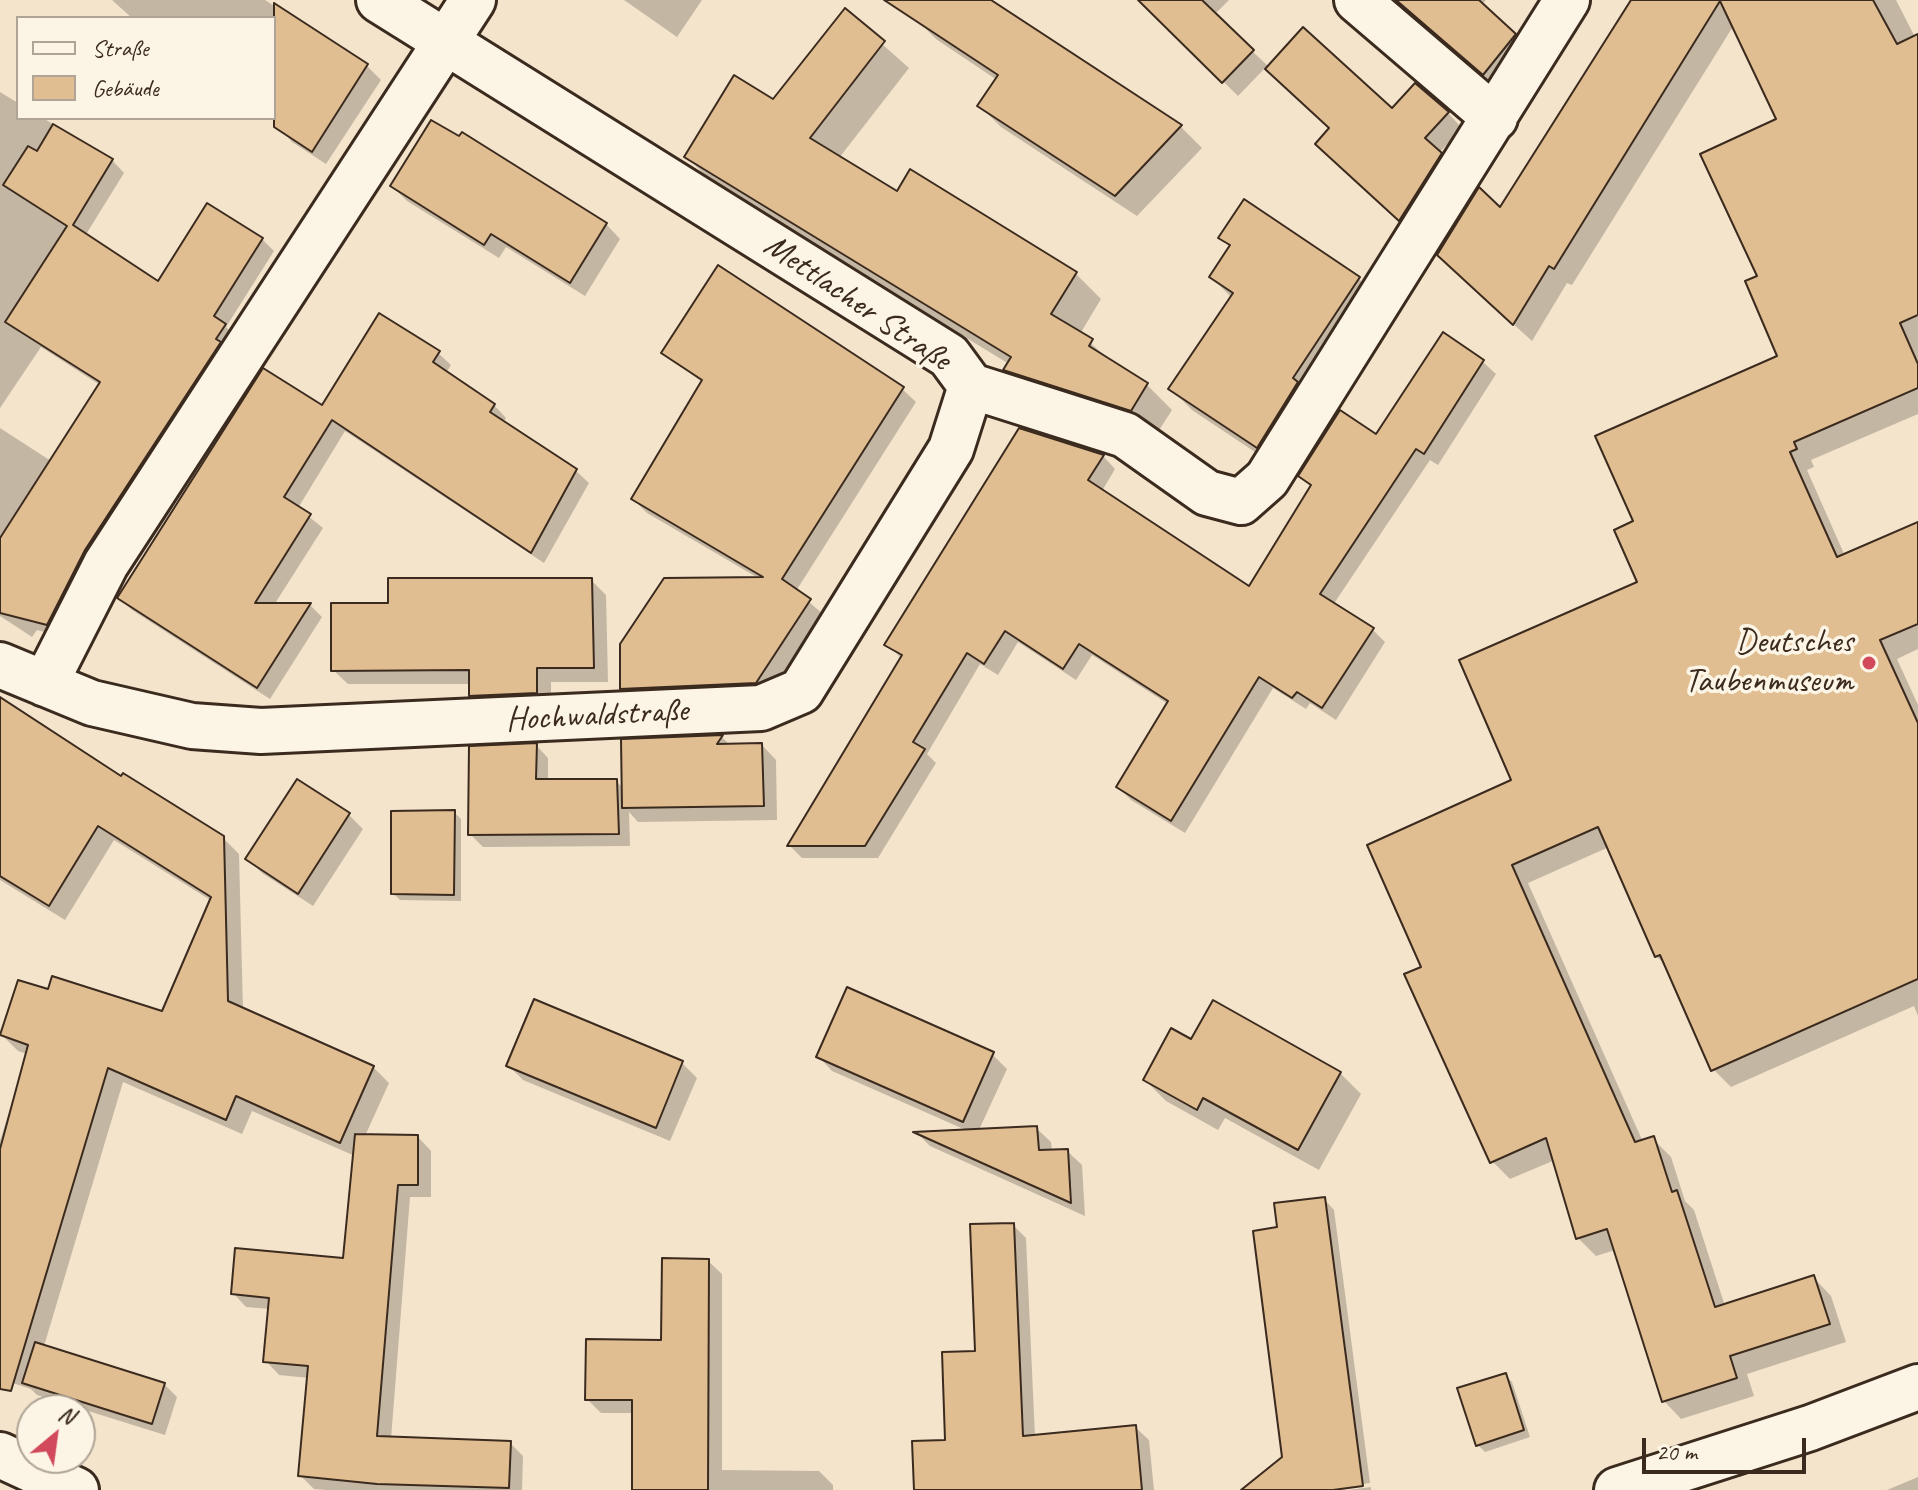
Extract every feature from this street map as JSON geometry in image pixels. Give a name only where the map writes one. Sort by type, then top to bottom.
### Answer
[{"type":"street","name":"Mettlacher Straße","points":[[379,0],[949,356],[971,386],[1125,435],[1207,493],[1241,502],[1267,479],[1567,0]]},
{"type":"street","points":[[45,684],[106,564],[473,0]]},
{"type":"street","points":[[1357,0],[1495,118]]},
{"type":"street","name":"Hochwaldstraße","points":[[0,665],[92,703],[166,720],[261,731],[761,708],[801,691],[951,449],[971,386]]},
{"type":"street","points":[[1617,1490],[1810,1428],[1918,1387]]},
{"type":"street","points":[[0,1455],[76,1490]]},
{"type":"building","points":[[884,0],[991,0],[1182,125],[1115,196],[977,106],[998,75]]},
{"type":"building","points":[[1138,0],[1202,0],[1254,50],[1222,83]]},
{"type":"building","points":[[1396,0],[1479,0],[1516,34],[1483,75]]},
{"type":"building","points":[[1631,0],[1873,0],[1897,44],[1918,34],[1918,315],[1900,323],[1918,364],[1918,388],[1794,442],[1797,449],[1790,452],[1837,557],[1918,522],[1918,624],[1880,640],[1918,723],[1918,979],[1711,1071],[1660,955],[1655,957],[1598,827],[1512,865],[1635,1142],[1654,1136],[1672,1192],[1677,1190],[1715,1307],[1814,1275],[1830,1324],[1730,1356],[1737,1378],[1662,1402],[1607,1229],[1576,1239],[1546,1138],[1490,1163],[1404,974],[1421,967],[1367,845],[1511,780],[1459,660],[1637,582],[1614,530],[1633,521],[1595,436],[1777,356],[1745,281],[1757,276],[1700,154],[1776,119],[1720,1],[1554,269],[1549,266],[1513,325],[1437,255],[1479,187],[1500,207]]},
{"type":"building","points":[[274,3],[368,64],[312,152],[274,127]]},
{"type":"building","points":[[845,8],[885,41],[810,138],[897,191],[910,169],[1077,272],[1051,314],[1093,339],[1089,346],[1148,383],[1131,411],[1003,370],[1011,357],[684,157],[734,75],[773,99]]},
{"type":"building","points":[[1303,27],[1392,108],[1415,83],[1449,112],[1425,138],[1442,153],[1399,221],[1315,144],[1329,128],[1265,69]]},
{"type":"building","points":[[431,120],[459,136],[462,132],[607,223],[570,283],[491,234],[484,245],[390,186]]},
{"type":"building","points":[[53,124],[113,159],[73,225],[158,281],[207,203],[263,238],[214,316],[226,324],[216,339],[221,342],[85,550],[47,625],[0,613],[0,538],[100,382],[5,322],[67,226],[3,185],[28,146],[37,151]]},
{"type":"building","points":[[1244,199],[1360,277],[1293,378],[1298,382],[1257,448],[1168,389],[1233,293],[1209,277],[1230,245],[1218,238]]},
{"type":"building","points":[[718,265],[904,387],[782,579],[811,599],[756,683],[620,689],[620,644],[664,578],[763,577],[631,499],[702,380],[661,353]]},
{"type":"building","points":[[379,313],[440,351],[433,362],[495,404],[490,412],[577,469],[531,553],[332,420],[284,497],[311,514],[255,603],[311,603],[257,688],[117,598],[263,368],[322,405]]},
{"type":"building","points":[[1443,332],[1484,360],[1424,454],[1416,449],[1320,594],[1374,628],[1322,708],[1297,692],[1292,698],[1259,677],[1171,821],[1116,787],[1168,701],[1079,644],[1063,669],[1005,631],[984,664],[967,653],[913,742],[925,749],[865,846],[787,846],[902,655],[884,645],[1019,428],[1104,455],[1088,480],[1249,586],[1311,485],[1298,476],[1340,410],[1376,434]]},
{"type":"building","points":[[388,578],[592,578],[594,668],[537,668],[537,693],[469,696],[469,670],[331,671],[331,603],[388,603]]},
{"type":"building","points":[[0,697],[121,776],[123,773],[224,836],[228,1001],[374,1066],[340,1143],[236,1096],[226,1120],[108,1068],[11,1391],[0,1389],[0,1149],[28,1045],[0,1035],[18,980],[48,989],[52,976],[162,1011],[211,897],[98,826],[49,906],[0,876]]},
{"type":"building","points":[[723,735],[717,744],[762,743],[764,806],[622,808],[621,739]]},
{"type":"building","points":[[537,743],[536,779],[617,779],[619,834],[468,835],[469,746]]},
{"type":"building","points":[[297,779],[350,813],[298,894],[245,859]]},
{"type":"building","points":[[455,810],[454,895],[391,894],[391,811]]},
{"type":"building","points":[[847,987],[994,1052],[963,1122],[816,1057]]},
{"type":"building","points":[[534,999],[683,1061],[656,1128],[506,1066]]},
{"type":"building","points":[[1213,1000],[1341,1072],[1298,1150],[1203,1098],[1197,1110],[1143,1080],[1171,1028],[1191,1039]]},
{"type":"building","points":[[1037,1126],[1039,1150],[1068,1149],[1071,1203],[913,1132]]},
{"type":"building","points":[[355,1134],[418,1135],[418,1185],[398,1185],[377,1436],[511,1441],[509,1488],[377,1484],[298,1476],[308,1366],[263,1362],[269,1298],[231,1294],[235,1248],[343,1258]]},
{"type":"building","points":[[1325,1197],[1363,1486],[1333,1490],[1241,1490],[1282,1457],[1253,1231],[1277,1227],[1274,1203]]},
{"type":"building","points":[[1014,1223],[1023,1436],[1136,1425],[1142,1490],[914,1490],[912,1441],[945,1440],[942,1352],[975,1351],[970,1224]]},
{"type":"building","points":[[662,1258],[709,1259],[708,1490],[632,1490],[632,1400],[585,1400],[586,1339],[661,1340]]},
{"type":"building","points":[[35,1342],[165,1383],[152,1424],[96,1406],[96,1394],[57,1394],[22,1383]]},
{"type":"building","points":[[1506,1373],[1524,1430],[1476,1446],[1457,1388]]},
{"type":"place","name":"Deutsches Taubenmuseum","points":[[1869,663]]}]
